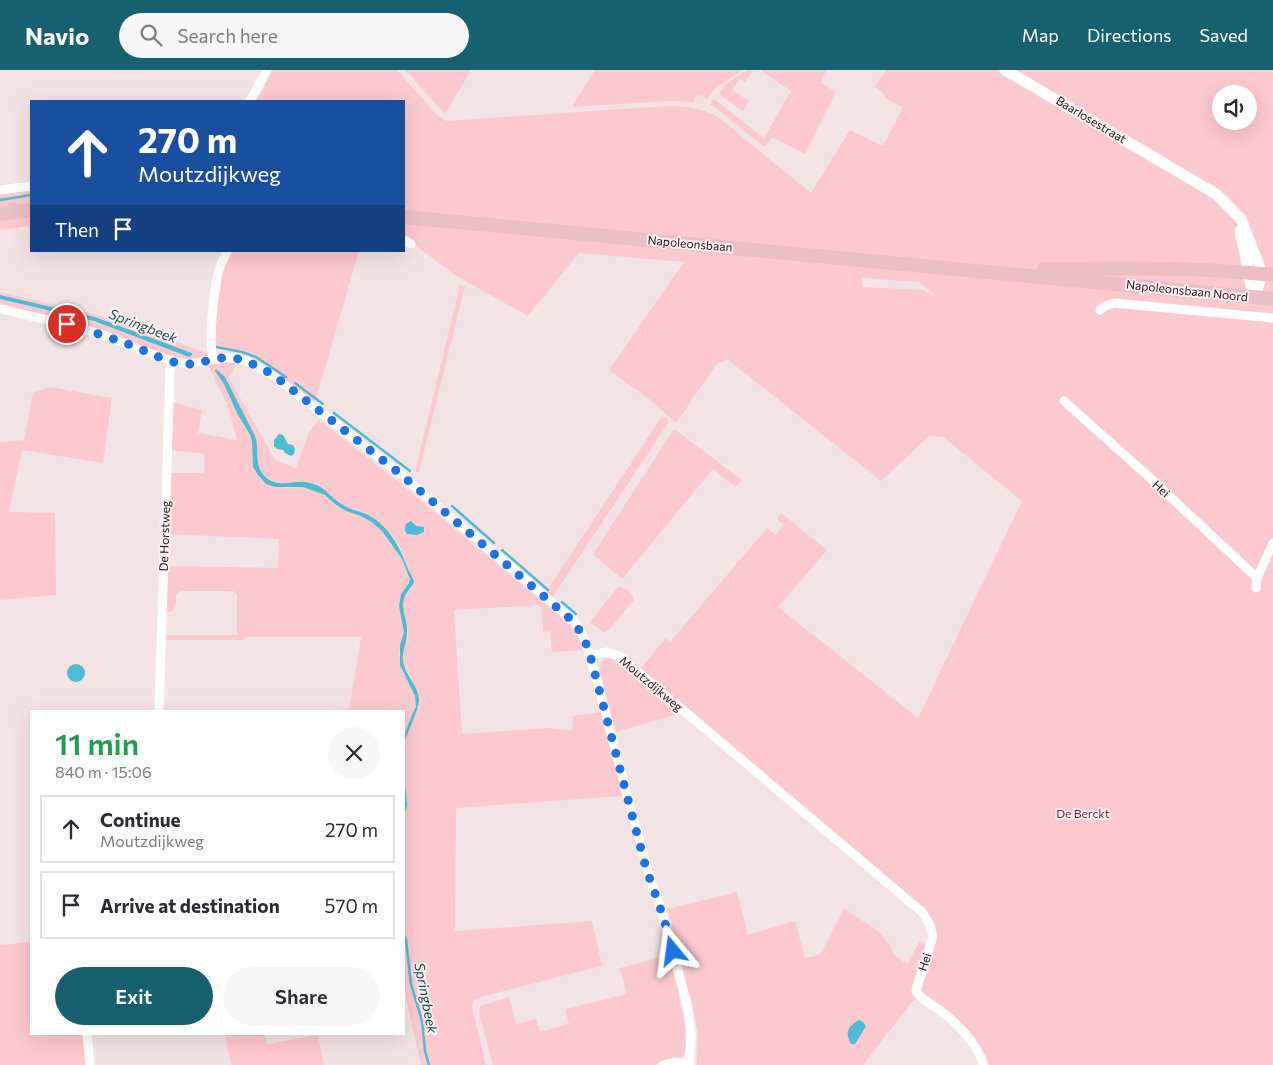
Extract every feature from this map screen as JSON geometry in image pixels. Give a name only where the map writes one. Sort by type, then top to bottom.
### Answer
[{"type":"main road","points":[[0,215],[25,211]]},
{"type":"main road","name":"Napoleonsbaan","points":[[405,217],[1118,284]]},
{"type":"main road","name":"Napoleonsbaan Noord","points":[[1126,268],[1223,271],[1268,275]]},
{"type":"main road","name":"Napoleonsbaan","points":[[976,271],[1126,268]]},
{"type":"main road","name":"Napoleonsbaan Noord","points":[[1118,284],[1273,299]]},
{"type":"street","points":[[251,100],[267,70]]},
{"type":"street","name":"Baarlosestraat","points":[[1005,70],[1216,194],[1233,210]]},
{"type":"street","points":[[0,190],[30,186]]},
{"type":"street","points":[[1233,210],[1241,219],[1268,275]]},
{"type":"street","name":"Napoleonsbaan Noord","points":[[1233,210],[1242,240],[1247,273],[1255,297]]},
{"type":"street","points":[[213,359],[210,350],[212,318],[218,273],[227,252]]},
{"type":"street","name":"Napoleonsbaan Noord","points":[[1255,297],[1268,275]]},
{"type":"street","points":[[1254,316],[1255,297]]},
{"type":"street","points":[[1100,310],[1102,307],[1114,303],[1273,318]]},
{"type":"street","points":[[0,309],[95,332],[172,361],[192,364],[232,357],[244,360],[272,374],[398,472],[574,622],[584,638],[590,655],[646,868],[663,916],[688,1007],[692,1035],[689,1064],[674,1062],[663,1065]]},
{"type":"street","name":"De Horstweg","points":[[159,710],[170,371],[172,361]]},
{"type":"street","name":"Hei","points":[[1064,401],[1148,476],[1257,578]]},
{"type":"street","points":[[1256,588],[1257,578],[1273,543]]},
{"type":"street","name":"Moutzdijkweg","points":[[590,655],[607,652],[619,656],[862,860]]},
{"type":"street","name":"Hei","points":[[862,860],[922,912],[930,923],[934,936],[916,991],[920,998],[958,1025],[970,1038],[984,1065]]},
{"type":"street","points":[[87,1035],[90,1065]]},
{"type":"green space","name":"De Berckt","points":[[272,70],[397,70],[438,116],[447,121],[666,106],[693,108],[706,111],[718,117],[811,193],[850,130],[883,146],[903,107],[886,99],[881,91],[875,87],[886,70],[1273,70],[1273,1065],[987,1065],[975,1039],[967,1030],[918,991],[934,939],[925,920],[639,670],[666,638],[670,642],[767,528],[776,535],[783,525],[777,518],[781,513],[827,550],[778,607],[918,718],[1022,501],[943,437],[929,436],[881,481],[727,359],[716,365],[676,423],[649,399],[609,370],[684,262],[579,253],[528,316],[458,277],[405,238],[405,100],[257,100]],"holes":[[[862,278],[919,282],[936,296],[923,290],[862,287]]]},
{"type":"green space","points":[[405,70],[471,70],[445,114]]},
{"type":"green space","points":[[595,70],[742,70],[714,89],[707,99],[700,95],[696,96],[693,102],[670,101],[572,107]]},
{"type":"green space","points":[[748,70],[753,71],[745,82],[739,79],[732,90],[749,101],[743,111],[719,94],[728,83]]},
{"type":"green space","points":[[760,70],[826,70],[821,83],[836,92],[805,154],[773,137],[764,147],[710,105],[714,99],[764,138],[791,91]]},
{"type":"green space","points":[[30,188],[30,207],[0,210],[0,193]]},
{"type":"green space","points":[[30,216],[30,226],[0,230],[0,220]]},
{"type":"green space","points":[[229,252],[359,252],[315,402],[269,367],[246,354],[214,347],[213,335],[220,273]]},
{"type":"green space","points":[[460,285],[465,287],[419,472],[415,472]]},
{"type":"green space","points":[[0,292],[94,314],[207,353],[206,357],[186,361],[0,305],[0,299],[94,321],[189,357],[192,353],[95,317],[0,295]]},
{"type":"green space","points":[[221,361],[236,362],[232,373],[228,376],[275,460],[296,468],[309,432],[319,420],[391,476],[562,618],[575,631],[585,650],[552,652],[550,631],[543,632],[541,605],[454,610],[462,734],[549,728],[572,731],[573,716],[601,712],[622,796],[456,808],[455,931],[592,921],[602,966],[481,997],[473,1001],[472,1007],[486,1065],[421,1065],[405,994],[405,710],[349,710],[361,637],[246,637],[243,640],[165,640],[165,635],[237,635],[237,594],[233,591],[181,591],[176,594],[176,604],[173,611],[166,613],[167,566],[278,568],[279,539],[168,534],[170,473],[204,473],[205,454],[171,450],[172,402],[202,410],[198,433],[237,440],[229,408],[208,365]],"holes":[[[215,371],[225,377],[255,436],[260,469],[268,478],[282,483],[305,482],[319,486],[338,503],[365,514],[380,523],[399,545],[412,578],[412,587],[404,597],[403,611],[408,629],[407,639],[402,651],[403,663],[413,682],[419,706],[416,709],[415,696],[399,654],[404,632],[399,606],[401,594],[410,579],[402,559],[382,531],[373,523],[361,516],[346,511],[326,495],[303,487],[285,488],[258,475],[253,467],[250,435],[237,413],[224,384]]]},
{"type":"green space","points":[[50,387],[112,398],[103,463],[22,450],[9,512],[55,513],[56,595],[0,600],[0,442],[24,440],[33,393]]},
{"type":"green space","points":[[662,416],[668,419],[668,423],[552,598],[546,592]]},
{"type":"green space","points":[[674,429],[742,480],[735,487],[713,469],[622,579],[593,554]]},
{"type":"green space","points":[[618,587],[628,591],[634,600],[608,631],[603,632],[590,622]]},
{"type":"green space","points":[[608,658],[614,660],[678,714],[616,732],[600,671],[601,661]]},
{"type":"green space","points":[[737,892],[748,935],[795,921],[805,958],[816,956],[822,952],[844,908],[879,932],[890,945],[893,954],[907,964],[920,941],[926,945],[912,985],[916,997],[863,1065],[697,1065],[698,1032],[668,909]]},
{"type":"green space","points":[[30,942],[30,1035],[82,1035],[86,1065],[0,1065],[0,945]]},
{"type":"green space","points":[[666,956],[670,958],[685,1023],[686,1051],[681,1058],[663,1061],[654,1065],[493,1065],[479,1012],[480,1006],[509,997],[516,1024],[536,1019],[540,1032],[569,1024],[565,1009],[627,994],[620,968]]},
{"type":"green space","points":[[225,1035],[265,1035],[267,1044],[318,1035],[324,1065],[231,1065]]},
{"type":"water","points":[[0,295],[95,317],[192,353],[192,355],[189,357],[94,321],[0,299]]},
{"type":"water","points":[[216,369],[225,377],[255,436],[258,464],[262,473],[267,478],[277,483],[312,483],[322,488],[346,507],[375,520],[393,538],[414,582],[406,594],[403,603],[407,633],[403,660],[419,697],[416,710],[415,696],[400,665],[400,645],[404,632],[399,606],[401,594],[410,579],[402,559],[382,531],[373,523],[361,516],[346,511],[325,495],[303,487],[275,487],[266,484],[253,467],[250,435],[237,413],[224,384],[215,371]]},
{"type":"water","points":[[279,434],[283,435],[288,444],[293,445],[295,449],[294,454],[291,456],[274,446],[274,440]]},
{"type":"water","points":[[411,521],[416,526],[424,527],[424,532],[417,535],[407,534],[405,530],[406,524]]},
{"type":"water","points":[[76,664],[82,667],[85,673],[82,679],[76,682],[70,679],[67,673],[70,667]]},
{"type":"water","points":[[859,1020],[866,1026],[855,1044],[851,1044],[848,1030]]},
{"type":"waterway","points":[[0,200],[30,195]]},
{"type":"waterway","points":[[216,347],[256,357],[286,377]]},
{"type":"waterway","points":[[295,383],[323,404]]},
{"type":"waterway","points":[[334,413],[410,471]]},
{"type":"waterway","points":[[452,506],[494,543]]},
{"type":"waterway","points":[[502,550],[548,590]]},
{"type":"waterway","points":[[562,602],[576,614]]},
{"type":"waterway","name":"Springbeek","points":[[405,736],[416,709]]},
{"type":"waterway","name":"Springbeek","points":[[405,796],[405,808]]},
{"type":"waterway","name":"Springbeek","points":[[405,938],[411,984],[422,1021],[425,1051],[429,1065]]},
{"type":"route","points":[[67,324],[104,335],[184,364],[232,357],[244,360],[272,374],[398,472],[574,622],[584,638],[590,655],[646,868],[673,951]]}]
